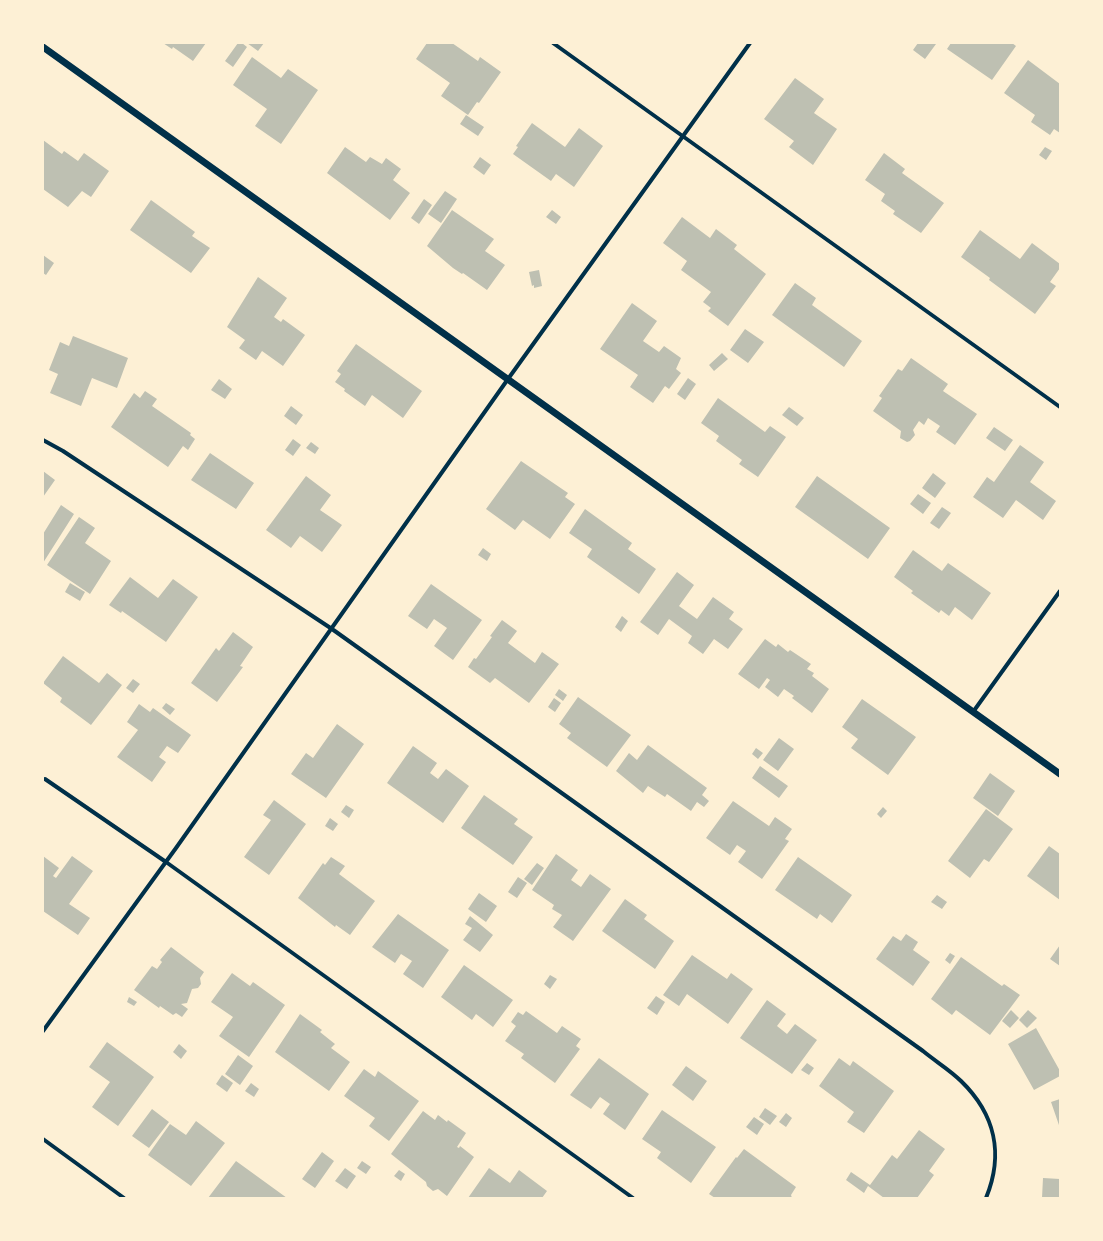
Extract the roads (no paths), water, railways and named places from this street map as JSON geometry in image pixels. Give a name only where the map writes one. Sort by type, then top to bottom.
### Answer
[{"type":"street","points":[[553,43],[685,136],[1060,407]]},
{"type":"street","points":[[43,1031],[166,862],[508,379],[685,136],[750,43]]},
{"type":"street","points":[[43,47],[1060,774]]},
{"type":"street","points":[[43,440],[63,451],[332,629],[916,1046],[961,1081],[976,1097],[988,1115],[994,1135],[996,1156],[994,1177],[986,1198]]},
{"type":"street","points":[[973,712],[1060,591]]},
{"type":"street","points":[[45,779],[166,862],[633,1198]]},
{"type":"street","points":[[43,1139],[124,1198]]}]
